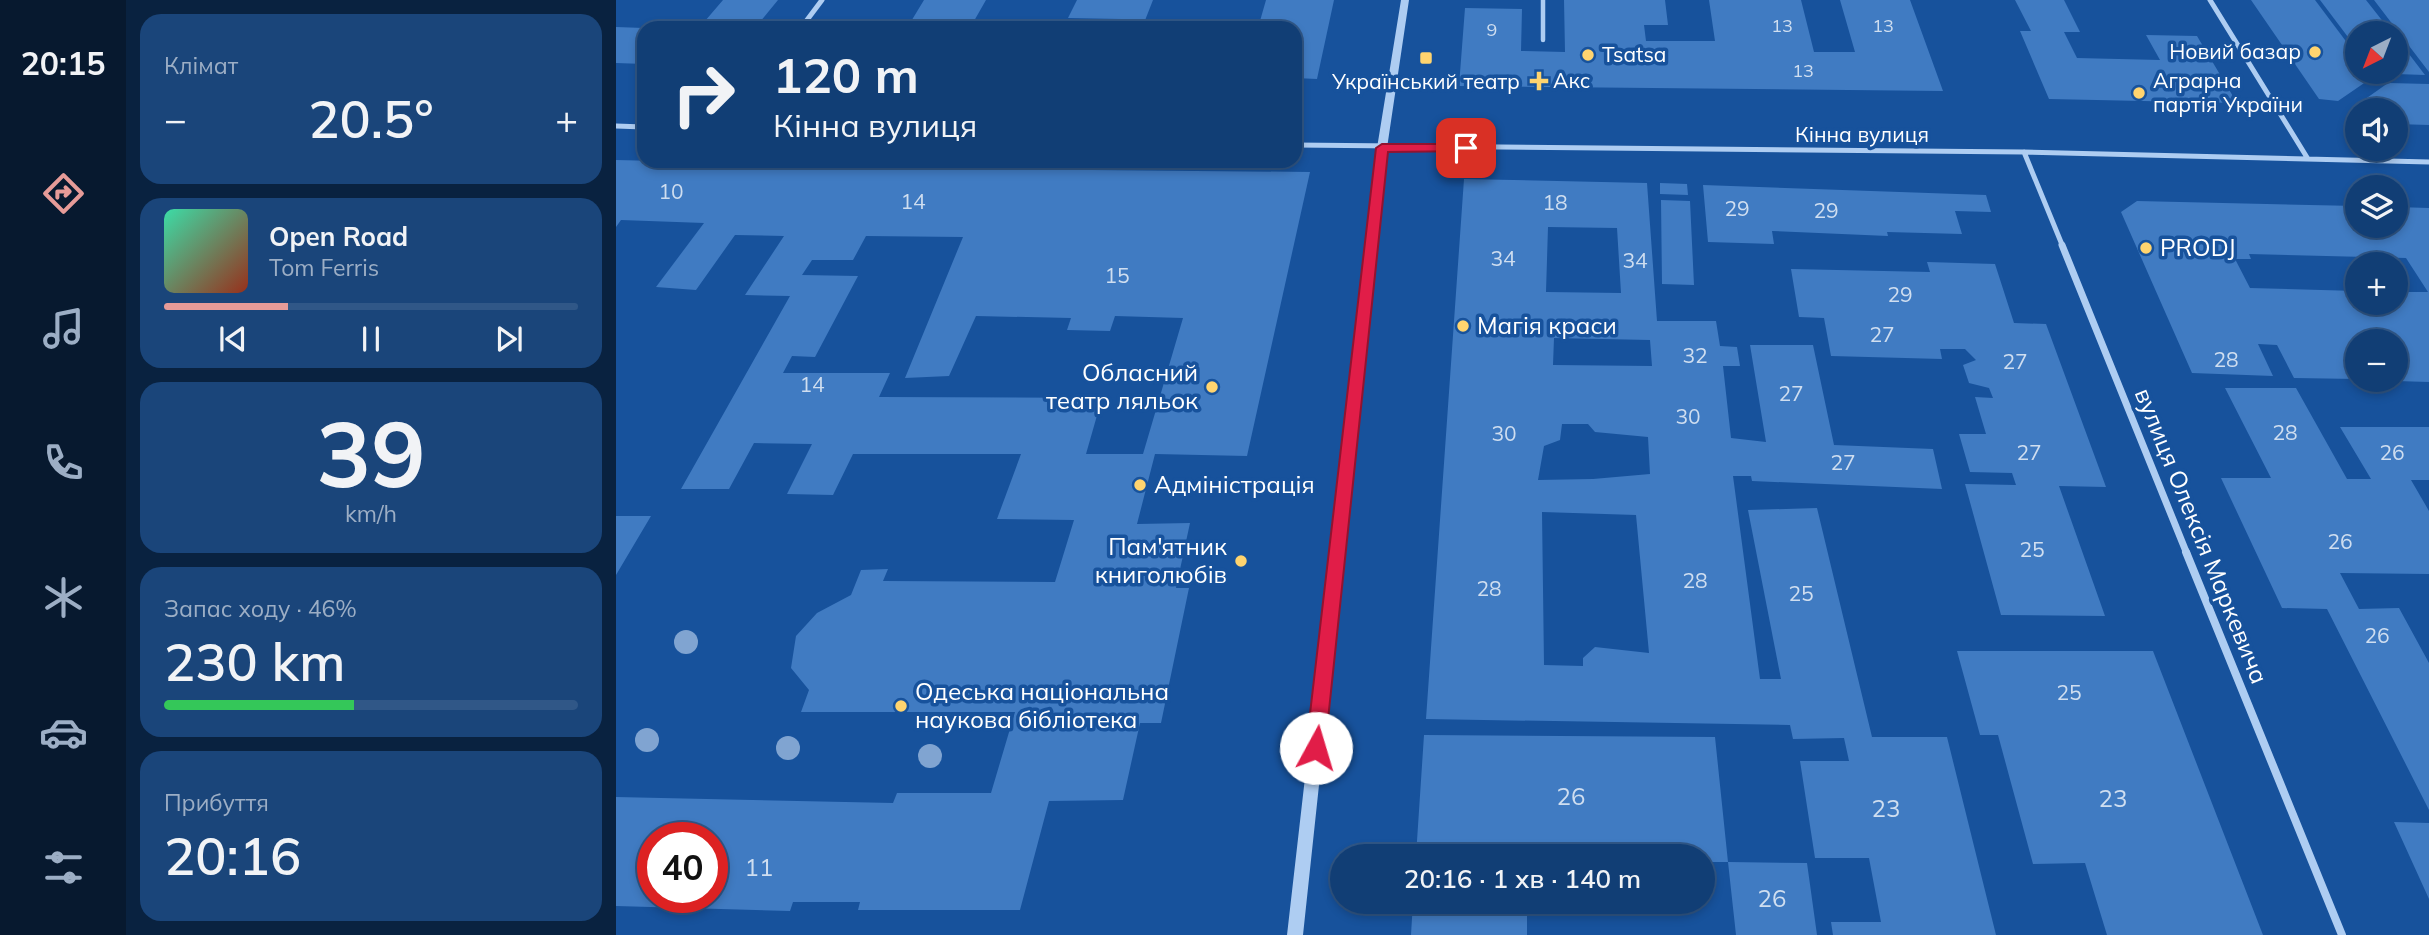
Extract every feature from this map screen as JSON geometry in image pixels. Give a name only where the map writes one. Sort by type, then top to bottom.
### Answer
[{"type":"street","points":[[806,21],[822,0]]},
{"type":"street","points":[[1295,935],[1382,148],[1405,0]]},
{"type":"street","points":[[2210,0],[2308,159]]},
{"type":"street","points":[[616,126],[637,127]]},
{"type":"street","name":"Кінна вулиця","points":[[1302,145],[2024,152],[2429,162]]},
{"type":"street","name":"вулиця Олексія Маркевича","points":[[2024,152],[2342,935]]},
{"type":"lane","points":[[1543,0],[1543,40]]},
{"type":"building","points":[[723,0],[778,0],[761,21],[705,21]]},
{"type":"building","points":[[924,0],[986,0],[974,21],[911,21]]},
{"type":"building","points":[[1077,0],[1153,0],[1145,21],[1068,18]]},
{"type":"building","points":[[1266,0],[1334,0],[1317,79],[1302,78],[1302,21],[1260,21]]},
{"type":"building","points":[[1564,0],[1665,0],[1668,25],[1644,25],[1646,41],[1715,41],[1709,0],[1801,0],[1814,52],[1855,52],[1840,0],[1910,0],[1943,91],[1459,86],[1465,8],[1522,9],[1521,51],[1565,52]]},
{"type":"building","points":[[2015,0],[2064,0],[2080,32],[2064,32],[2077,58],[2160,60],[2146,35],[2197,36],[2237,103],[2049,99],[2020,31],[2031,31]]},
{"type":"building","points":[[2251,0],[2315,0],[2345,40],[2345,84],[2363,84],[2338,101],[2319,99]]},
{"type":"building","points":[[2320,0],[2366,0],[2383,21],[2345,21],[2345,33]]},
{"type":"building","points":[[2374,0],[2429,0],[2429,72],[2408,45],[2408,21],[2390,21]]},
{"type":"building","points":[[616,27],[637,28],[637,64],[616,63]]},
{"type":"building","points":[[2408,53],[2425,75],[2408,74]]},
{"type":"building","points":[[2387,84],[2429,84],[2429,125],[2408,124],[2408,98],[2367,98]]},
{"type":"building","points":[[616,160],[637,160],[637,168],[1310,172],[1247,456],[1155,454],[1137,524],[1190,523],[1176,588],[1189,588],[1161,723],[1140,723],[1123,800],[1049,801],[1020,910],[858,910],[860,902],[793,902],[790,911],[728,909],[728,822],[637,822],[637,907],[616,906],[616,797],[893,803],[897,793],[991,793],[1015,712],[801,712],[809,690],[791,668],[796,636],[817,613],[851,595],[861,570],[888,569],[883,581],[1055,582],[1074,520],[997,519],[1021,454],[853,454],[833,495],[787,494],[812,444],[754,443],[729,489],[681,489],[790,296],[745,295],[784,236],[735,235],[696,290],[656,287],[704,223],[621,220],[616,227]],"holes":[[[866,236],[963,237],[905,378],[949,376],[976,316],[1071,318],[1067,330],[1110,331],[1115,316],[1183,318],[1143,454],[1086,454],[1102,398],[879,397],[890,373],[783,373],[792,356],[815,357],[858,276],[802,275],[812,260],[853,260]]]},
{"type":"building","points":[[1464,179],[1647,183],[1657,321],[1716,321],[1720,346],[1737,347],[1740,366],[1723,366],[1731,438],[1766,442],[1750,345],[1813,345],[1834,445],[1933,449],[1942,489],[1752,481],[1751,476],[1733,476],[1760,679],[1781,679],[1748,510],[1817,508],[1872,737],[1947,737],[1996,935],[1833,935],[1831,922],[1881,922],[1869,858],[1815,858],[1800,761],[1849,761],[1844,738],[1793,739],[1790,725],[1426,719]],"holes":[[[1548,227],[1617,228],[1621,293],[1546,292]],[[1554,338],[1650,340],[1652,366],[1553,365]],[[1562,424],[1588,424],[1595,432],[1648,437],[1650,474],[1538,480],[1544,446],[1560,440]],[[1542,512],[1636,515],[1649,653],[1595,647],[1583,658],[1583,666],[1544,665]]]},
{"type":"building","points":[[1660,183],[1687,184],[1688,195],[1660,194]]},
{"type":"building","points":[[1703,185],[1986,195],[1991,212],[1955,211],[1962,234],[1887,232],[1888,236],[1772,231],[1774,244],[1708,242]]},
{"type":"building","points":[[1661,200],[1690,201],[1694,285],[1662,284]]},
{"type":"building","points":[[2137,201],[2345,206],[2345,238],[2408,238],[2408,207],[2429,208],[2429,382],[2408,381],[2408,329],[2345,329],[2345,379],[2294,378],[2277,345],[2258,344],[2273,376],[2192,373],[2121,212]],"holes":[[[2345,252],[2408,252],[2408,261],[2428,292],[2408,292],[2408,315],[2345,315],[2345,291],[2250,288],[2235,259],[2251,259],[2249,254],[2345,256]]]},
{"type":"building","points":[[1927,262],[1995,264],[2014,323],[2046,324],[2106,487],[2059,486],[2105,616],[2001,615],[1965,484],[2016,485],[2012,473],[1970,472],[1959,434],[1986,434],[1975,397],[1993,398],[1989,388],[1969,383],[1963,365],[1976,360],[1965,349],[1940,349],[1942,359],[1831,356],[1824,318],[1799,317],[1791,269],[1930,272]]},
{"type":"building","points":[[2225,388],[2296,388],[2347,479],[2371,479],[2340,427],[2429,427],[2429,480],[2411,480],[2429,511],[2429,574],[2340,573],[2359,609],[2399,608],[2429,663],[2429,810],[2327,609],[2282,608],[2221,478],[2271,478]]},
{"type":"building","points":[[616,516],[651,516],[616,575]]},
{"type":"building","points":[[1957,651],[2153,651],[2263,935],[2107,935],[2085,863],[2033,864],[1998,735],[1980,735]]},
{"type":"building","points":[[1424,735],[1715,737],[1728,862],[1715,862],[1715,844],[1417,844]]},
{"type":"building","points":[[2394,822],[2429,823],[2429,899]]},
{"type":"building","points":[[1728,862],[1807,863],[1817,935],[1736,935]]},
{"type":"building","points":[[1412,914],[1527,914],[1527,935],[1411,935]]},
{"type":"place","name":"Новий базар","points":[[2315,52]]},
{"type":"place","name":"Tsatsa","points":[[1588,55]]},
{"type":"place","name":"Український театр","points":[[1426,58]]},
{"type":"place","name":"Акс","points":[[1539,81]]},
{"type":"place","name":"Аграрна партія України","points":[[2139,93]]},
{"type":"place","name":"PRODJ","points":[[2146,248]]},
{"type":"place","name":"Магія краси","points":[[1463,326]]},
{"type":"place","name":"Обласний театр ляльок","points":[[1212,387]]},
{"type":"place","name":"Адміністрація","points":[[1140,485]]},
{"type":"place","name":"Пам'ятник книголюбів","points":[[1241,561]]},
{"type":"place","name":"Одеська національна наукова бібліотека","points":[[901,706]]},
{"type":"route","points":[[1316,748],[1382,148],[1466,148]]}]
